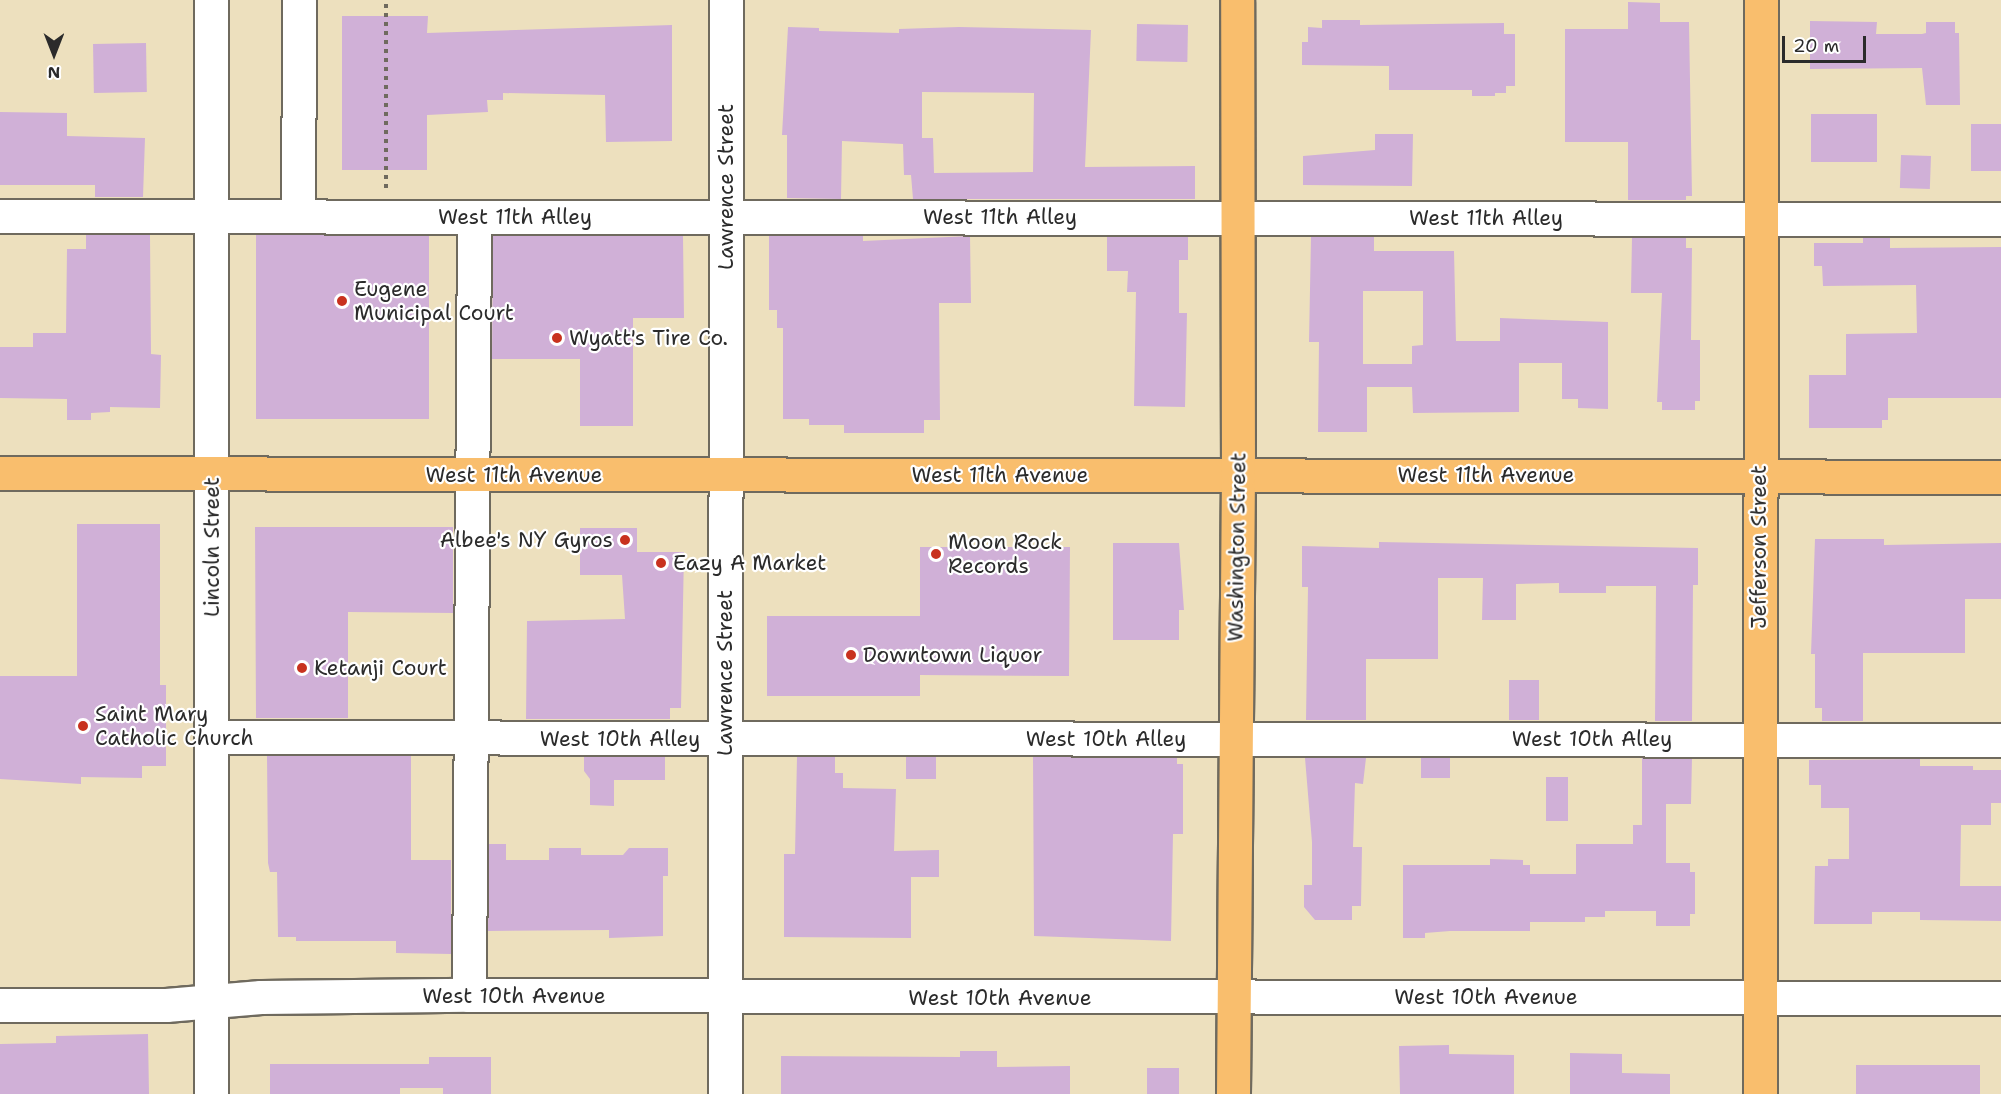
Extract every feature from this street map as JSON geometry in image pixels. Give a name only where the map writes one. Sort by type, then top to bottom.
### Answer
[{"type":"main road","name":"Washington Street","points":[[1233,1094],[1234,738],[1238,475],[1237,0]]},
{"type":"main road","name":"Jefferson Street","points":[[1760,1094],[1758,476],[1761,0]]},
{"type":"main road","name":"West 11th Avenue","points":[[0,473],[2001,477]]},
{"type":"street","name":"Lincoln Street","points":[[211,0],[213,475],[211,1094]]},
{"type":"street","points":[[298,216],[299,0]]},
{"type":"street","name":"Lawrence Street","points":[[725,1094],[726,0]]},
{"type":"street","name":"West 11th Alley","points":[[0,216],[2001,219]]},
{"type":"street","points":[[469,995],[474,217]]},
{"type":"street","name":"West 10th Alley","points":[[211,737],[725,740],[1234,738],[2001,740]]},
{"type":"street","name":"West 10th Avenue","points":[[0,1005],[166,1005],[211,1001],[469,995],[725,999],[2001,998]]},
{"type":"path","points":[[386,0],[386,216]]},
{"type":"building","points":[[1628,2],[1660,3],[1660,22],[1689,22],[1692,196],[1686,196],[1686,200],[1628,200],[1628,142],[1565,142],[1565,29],[1628,29]]},
{"type":"building","points":[[342,16],[428,16],[427,33],[672,25],[672,141],[606,142],[605,95],[503,93],[503,100],[487,100],[488,112],[427,115],[427,170],[342,170]]},
{"type":"building","points":[[1322,20],[1360,20],[1360,25],[1504,23],[1504,34],[1515,34],[1515,86],[1506,86],[1506,93],[1495,93],[1495,96],[1472,96],[1472,90],[1389,90],[1389,66],[1302,65],[1302,42],[1308,42],[1308,27],[1322,28]]},
{"type":"building","points":[[1810,21],[1877,22],[1876,34],[1922,34],[1926,33],[1926,22],[1955,22],[1955,33],[1959,33],[1960,105],[1926,105],[1922,68],[1810,69]]},
{"type":"building","points":[[1137,24],[1188,25],[1187,62],[1136,61]]},
{"type":"building","points":[[788,27],[819,28],[819,31],[899,33],[899,29],[959,27],[1091,30],[1085,167],[1195,166],[1195,199],[913,199],[911,175],[904,175],[903,144],[842,141],[841,199],[787,198],[787,135],[782,135]],"holes":[[[922,92],[1034,93],[1033,172],[934,173],[933,138],[922,138]]]},
{"type":"building","points":[[146,43],[147,92],[94,93],[93,44]]},
{"type":"building","points":[[0,112],[67,113],[67,136],[145,138],[143,197],[95,197],[95,185],[0,185]]},
{"type":"building","points":[[1811,114],[1877,114],[1877,162],[1811,162]]},
{"type":"building","points":[[1971,124],[2001,124],[2001,171],[1971,171]]},
{"type":"building","points":[[1375,134],[1413,134],[1412,186],[1303,185],[1303,156],[1375,150]]},
{"type":"building","points":[[1901,155],[1931,156],[1930,189],[1900,188]]},
{"type":"building","points":[[86,235],[150,235],[151,354],[161,355],[160,408],[110,407],[110,412],[91,413],[91,420],[67,420],[67,399],[0,398],[0,347],[33,347],[33,333],[66,333],[67,249],[86,249]]},
{"type":"building","name":"Eugene Municipal Court","points":[[256,235],[429,235],[429,419],[256,419]]},
{"type":"building","name":"Wyatt's Tire Co.","points":[[493,235],[683,236],[684,318],[633,318],[633,426],[580,426],[580,359],[492,359]]},
{"type":"building","points":[[769,236],[863,236],[863,241],[970,236],[971,303],[939,303],[940,420],[924,420],[924,433],[844,433],[844,425],[809,425],[809,419],[783,419],[783,328],[777,328],[777,310],[769,310]]},
{"type":"building","points":[[1107,236],[1188,237],[1188,260],[1179,260],[1179,313],[1187,313],[1185,407],[1134,406],[1136,292],[1127,292],[1128,271],[1107,271]]},
{"type":"building","points":[[1311,237],[1374,237],[1374,251],[1454,251],[1456,341],[1500,341],[1500,318],[1608,322],[1608,409],[1578,408],[1578,399],[1562,399],[1562,363],[1519,363],[1519,412],[1413,413],[1412,387],[1367,387],[1367,432],[1318,432],[1319,342],[1309,342]],"holes":[[[1363,291],[1423,291],[1423,345],[1412,346],[1412,364],[1363,364]]]},
{"type":"building","points":[[1632,237],[1686,237],[1686,248],[1692,248],[1691,340],[1700,340],[1700,401],[1695,401],[1695,410],[1662,410],[1662,402],[1657,402],[1662,293],[1631,293]]},
{"type":"building","points":[[1863,238],[1890,238],[1890,248],[2001,247],[2001,398],[1888,398],[1888,420],[1882,420],[1882,428],[1809,428],[1809,375],[1846,375],[1846,334],[1917,333],[1916,285],[1823,286],[1822,266],[1814,266],[1814,243],[1863,243]]},
{"type":"building","points":[[77,524],[160,524],[160,685],[166,685],[166,766],[142,766],[142,778],[81,777],[81,784],[0,779],[0,676],[77,676]]},
{"type":"building","name":"Ketanji Court","points":[[255,527],[453,527],[453,613],[348,612],[348,718],[256,718]]},
{"type":"building","points":[[580,528],[637,528],[637,552],[684,552],[681,708],[670,708],[670,719],[526,719],[527,621],[625,619],[622,575],[580,575]]},
{"type":"building","points":[[1815,539],[1884,539],[1884,545],[2001,543],[2001,599],[1965,599],[1965,653],[1863,653],[1863,721],[1822,721],[1822,708],[1815,708],[1815,654],[1811,654]]},
{"type":"building","points":[[1379,542],[1698,548],[1698,585],[1693,585],[1692,721],[1655,721],[1656,586],[1606,586],[1606,593],[1559,593],[1559,583],[1516,584],[1516,620],[1482,620],[1483,578],[1438,578],[1438,659],[1366,659],[1366,720],[1306,720],[1308,587],[1302,587],[1302,546],[1379,548]]},
{"type":"building","points":[[1113,543],[1179,543],[1184,610],[1179,610],[1179,640],[1113,640]]},
{"type":"building","points":[[920,547],[1070,547],[1069,676],[920,675],[920,696],[767,696],[767,616],[920,616]]},
{"type":"building","points":[[1509,680],[1539,680],[1539,720],[1509,720]]},
{"type":"building","points":[[267,756],[411,756],[411,860],[451,860],[451,954],[396,953],[396,941],[296,941],[296,937],[278,937],[277,872],[270,872],[268,863]]},
{"type":"building","points":[[584,756],[665,757],[665,780],[614,780],[614,806],[590,805],[590,779],[584,771]]},
{"type":"building","points":[[797,757],[835,757],[835,773],[843,773],[843,788],[896,789],[894,851],[939,850],[939,877],[911,877],[911,938],[784,937],[784,854],[795,854]]},
{"type":"building","points":[[906,757],[936,757],[936,779],[906,779]]},
{"type":"building","points":[[1033,757],[1177,757],[1177,764],[1183,764],[1183,834],[1173,834],[1171,941],[1034,936]]},
{"type":"building","points":[[1305,758],[1366,758],[1363,784],[1355,783],[1353,847],[1362,847],[1361,906],[1352,906],[1352,920],[1315,920],[1304,907],[1304,885],[1312,885],[1312,842]]},
{"type":"building","points":[[1421,758],[1450,758],[1450,778],[1421,778]]},
{"type":"building","points":[[1642,758],[1692,758],[1691,804],[1666,804],[1666,863],[1690,863],[1690,872],[1695,872],[1695,914],[1690,914],[1690,926],[1656,926],[1656,911],[1605,911],[1605,917],[1585,917],[1585,922],[1530,922],[1530,931],[1450,931],[1425,933],[1425,938],[1403,938],[1403,865],[1490,865],[1490,859],[1523,860],[1523,865],[1530,865],[1530,874],[1576,874],[1576,844],[1633,844],[1633,825],[1642,825]]},
{"type":"building","points":[[1920,759],[1920,766],[1973,766],[1973,770],[2001,770],[2001,803],[1991,803],[1991,825],[1961,825],[1960,886],[2001,886],[2001,921],[1920,920],[1920,912],[1872,912],[1872,924],[1814,924],[1815,866],[1828,866],[1828,859],[1849,859],[1849,808],[1821,808],[1821,785],[1809,785],[1809,760]]},
{"type":"building","points":[[1546,777],[1568,777],[1568,821],[1546,821]]},
{"type":"building","points":[[489,844],[506,844],[506,860],[549,860],[549,848],[581,848],[581,855],[623,855],[629,848],[668,848],[668,876],[663,876],[663,936],[609,938],[609,930],[488,931]]},
{"type":"building","points":[[148,1034],[149,1094],[0,1094],[0,1044],[56,1043],[56,1036]]},
{"type":"building","points":[[1449,1045],[1449,1054],[1514,1055],[1514,1094],[1400,1094],[1399,1046]]},
{"type":"building","points":[[960,1051],[997,1051],[997,1067],[1070,1066],[1070,1094],[781,1094],[781,1056],[960,1057]]},
{"type":"building","points":[[1570,1053],[1622,1054],[1622,1073],[1670,1074],[1670,1094],[1570,1094]]},
{"type":"building","points":[[429,1057],[491,1057],[491,1094],[443,1094],[443,1088],[400,1088],[400,1094],[270,1094],[270,1064],[429,1064]]},
{"type":"building","points":[[1856,1065],[1980,1065],[1980,1094],[1856,1094]]},
{"type":"building","points":[[1147,1068],[1179,1068],[1179,1094],[1147,1094]]},
{"type":"place","name":"Eugene Municipal Court","points":[[342,301]]},
{"type":"place","name":"Wyatt's Tire Co.","points":[[557,338]]},
{"type":"place","name":"Albee's NY Gyros","points":[[625,540]]},
{"type":"place","name":"Moon Rock Records","points":[[936,554]]},
{"type":"place","name":"Eazy A Market","points":[[661,563]]},
{"type":"place","name":"Downtown Liquor","points":[[851,655]]},
{"type":"place","name":"Ketanji Court","points":[[302,668]]},
{"type":"place","name":"Saint Mary Catholic Church","points":[[83,726]]}]
